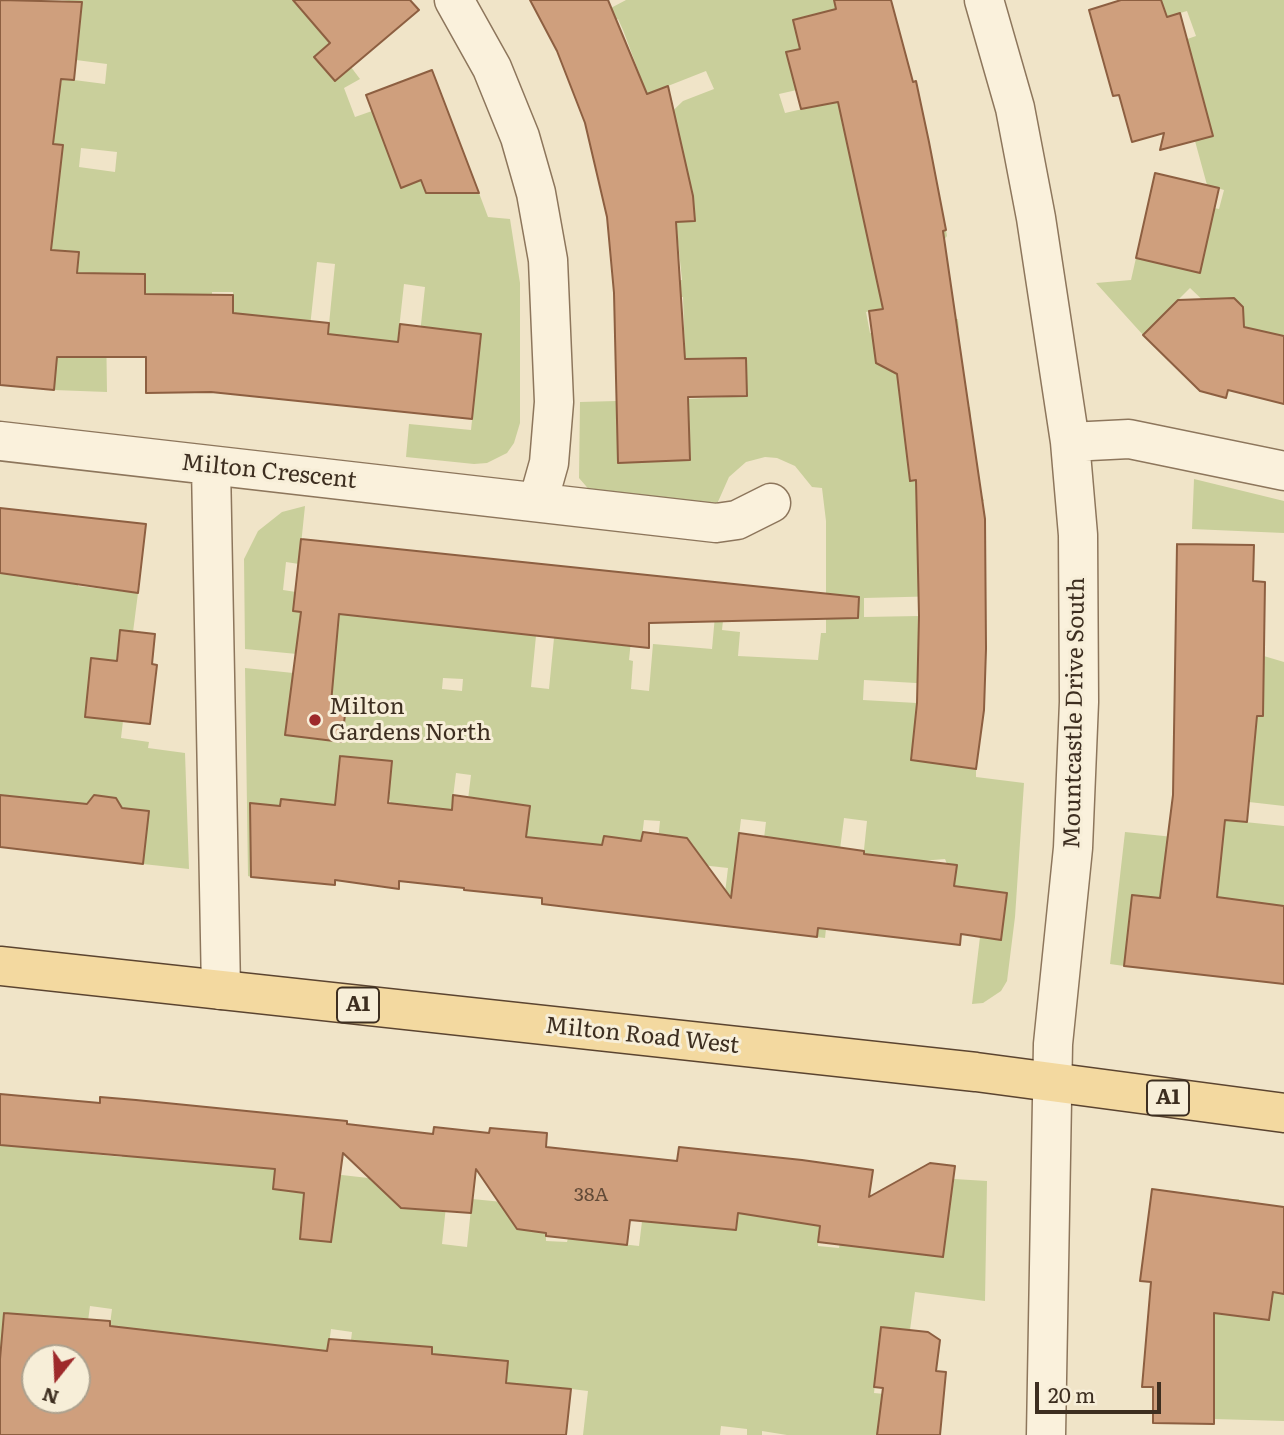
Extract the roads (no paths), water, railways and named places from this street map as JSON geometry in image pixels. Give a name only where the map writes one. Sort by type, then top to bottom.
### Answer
[{"type":"main road","name":"Milton Road West","points":[[0,966],[1052,1082],[1284,1113]]},
{"type":"street","points":[[454,0],[492,68],[520,137],[536,193],[548,260],[553,430],[549,463],[538,502]]},
{"type":"street","name":"Mountcastle Drive South","points":[[984,0],[1015,108],[1051,308],[1069,442],[1081,604],[1073,848],[1055,1006],[1046,1435]]},
{"type":"street","points":[[1069,442],[1129,439],[1284,471]]},
{"type":"street","name":"Milton Crescent","points":[[0,441],[716,523],[737,520],[771,503]]},
{"type":"street","points":[[211,466],[221,989]]},
{"type":"place","name":"Milton Gardens North","points":[[315,720]]}]
